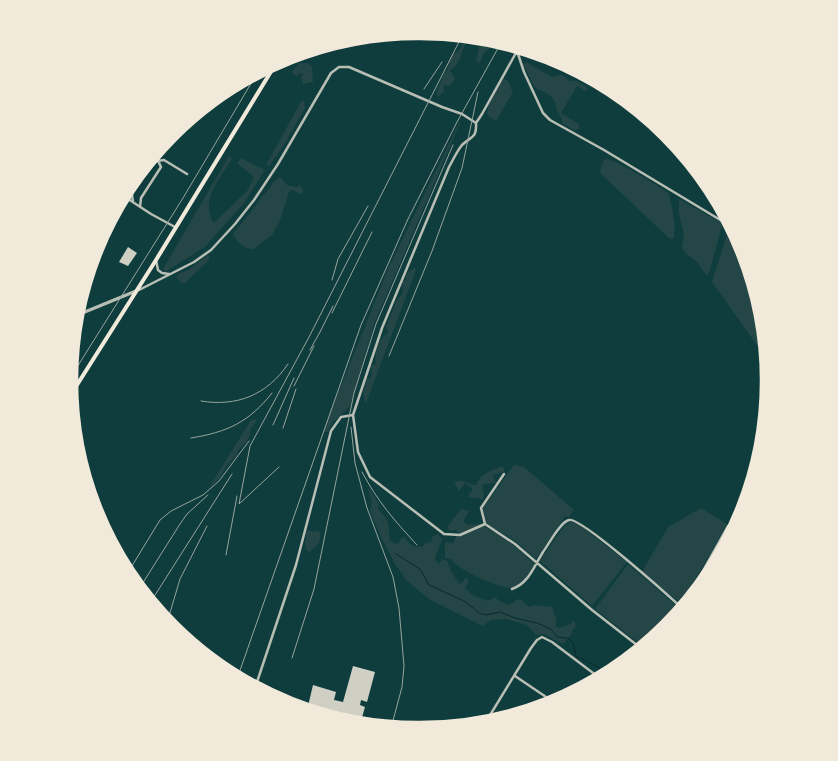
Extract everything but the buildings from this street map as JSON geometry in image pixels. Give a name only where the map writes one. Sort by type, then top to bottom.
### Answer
[{"type":"main road","points":[[77,385],[270,73]]},
{"type":"street","points":[[485,524],[460,535],[444,534],[370,477],[358,452],[353,415],[382,328],[449,167],[462,146],[472,139],[476,131],[476,123],[516,53]]},
{"type":"street","points":[[518,53],[524,72],[543,113],[550,120],[721,220]]},
{"type":"street","points":[[84,312],[136,291],[194,262],[210,250],[254,200],[331,73],[339,67],[349,67],[426,101],[462,114],[476,123]]},
{"type":"street","points":[[157,161],[164,160],[187,174]]},
{"type":"street","points":[[140,206],[142,198],[161,167],[157,161]]},
{"type":"street","points":[[132,196],[133,202]]},
{"type":"street","points":[[129,200],[176,227]]},
{"type":"street","points":[[156,260],[158,270],[162,273],[170,274]]},
{"type":"street","points":[[257,681],[296,565],[331,431],[341,418],[353,415]]},
{"type":"street","points":[[504,474],[481,508],[485,524],[515,544],[636,644]]},
{"type":"street","points":[[512,589],[521,586],[531,574],[536,563],[562,524],[570,519],[576,520],[597,536],[677,604]]},
{"type":"street","points":[[711,557],[728,526]]},
{"type":"street","points":[[490,715],[531,648],[542,637],[552,642],[594,674]]},
{"type":"street","points":[[515,676],[546,698]]},
{"type":"shaded area","points":[[463,42],[468,43],[464,47],[457,65],[450,70],[455,79],[450,86],[444,85],[444,91],[438,97],[436,94],[443,75],[448,69],[450,57],[459,50]]},
{"type":"shaded area","points":[[480,44],[492,46],[484,53],[480,63],[476,61]]},
{"type":"shaded area","points":[[526,62],[552,77],[562,75],[570,81],[577,81],[588,88],[586,92],[577,86],[561,113],[579,124],[579,128],[575,131],[562,123],[552,97],[537,89],[533,84],[523,65]]},
{"type":"shaded area","points":[[299,63],[307,63],[312,66],[313,82],[303,84],[301,78],[303,73],[295,76],[292,72]]},
{"type":"shaded area","points":[[503,79],[508,81],[513,92],[496,121],[488,116],[488,108]]},
{"type":"shaded area","points":[[302,100],[304,101],[305,108],[283,147],[269,166],[266,165]]},
{"type":"shaded area","points":[[459,123],[374,324],[350,406],[332,423],[328,432],[323,431],[388,269]]},
{"type":"shaded area","points":[[229,156],[232,159],[217,182],[210,198],[210,215],[214,223],[248,190],[254,177],[237,163],[241,158],[265,170],[244,203],[205,247],[165,272],[163,269]]},
{"type":"shaded area","points":[[605,159],[627,168],[669,193],[675,224],[674,238],[670,239],[600,173]]},
{"type":"shaded area","points":[[280,177],[287,185],[297,187],[300,185],[303,192],[301,194],[292,190],[289,192],[280,220],[272,235],[253,249],[244,247],[233,234],[273,182]]},
{"type":"shaded area","points":[[679,199],[720,222],[722,225],[707,276],[697,262],[685,253],[682,247],[684,236],[679,213]]},
{"type":"shaded area","points":[[728,233],[749,292],[759,348],[712,282]]},
{"type":"shaded area","points":[[208,255],[210,259],[184,284],[178,280],[178,274],[188,270]]},
{"type":"shaded area","points":[[414,268],[416,270],[366,403],[364,391],[367,379],[372,377],[371,366],[376,364],[378,346],[388,333],[386,326],[396,301],[403,293],[402,282],[406,280],[406,274]]},
{"type":"shaded area","points":[[256,419],[248,440],[238,450],[237,455],[228,464],[218,480],[208,489],[251,420]]},
{"type":"shaded area","points":[[514,465],[524,467],[574,510],[569,517],[565,516],[536,559],[514,540],[486,523],[483,508]]},
{"type":"shaded area","points":[[501,466],[504,468],[504,472],[493,475],[496,483],[482,486],[484,496],[482,500],[468,496],[473,489],[465,483],[459,491],[454,482],[460,481],[476,485],[483,475]]},
{"type":"shaded area","points":[[369,488],[379,504],[378,508],[388,522],[390,541],[398,544],[401,538],[404,537],[412,546],[422,547],[426,543],[431,542],[433,536],[438,534],[442,539],[435,557],[437,563],[439,564],[442,559],[447,561],[452,573],[460,584],[466,578],[468,579],[465,588],[474,596],[488,601],[495,597],[509,605],[518,599],[522,600],[529,607],[535,605],[552,607],[556,618],[556,626],[559,628],[571,624],[573,621],[576,624],[572,633],[563,644],[544,634],[536,635],[527,625],[506,619],[491,620],[483,626],[429,599],[407,581],[395,564],[370,511],[372,502]]},
{"type":"shaded area","points":[[701,508],[727,524],[692,585],[679,602],[642,572],[668,527]]},
{"type":"shaded area","points":[[461,509],[469,511],[463,521],[468,525],[481,524],[511,543],[534,564],[525,579],[518,585],[507,588],[495,584],[469,573],[451,559],[445,558],[445,544],[447,542],[453,543],[458,533],[456,530],[450,531],[447,527]]},
{"type":"shaded area","points":[[570,522],[577,523],[627,562],[592,606],[540,561],[564,526]]},
{"type":"shaded area","points":[[308,530],[320,532],[318,544],[309,552],[305,548]]},
{"type":"shaded area","points":[[628,564],[676,606],[638,642],[595,609]]},
{"type":"waterway","points":[[396,554],[420,569],[429,585],[466,602],[479,613],[486,615],[500,612],[537,623],[551,629],[557,637],[567,638],[573,642],[576,656],[598,667],[600,670]]},
{"type":"tram line","points":[[78,366],[183,198],[251,83]]},
{"type":"railway","points":[[279,467],[239,504],[250,446],[309,337],[459,41]]},
{"type":"railway","points":[[240,671],[361,325],[408,219],[457,122],[498,48]]},
{"type":"railway","points":[[424,89],[442,62]]},
{"type":"railway","points":[[389,356],[432,251],[462,168],[478,92]]},
{"type":"railway","points":[[292,658],[314,589],[354,393],[376,324],[453,145]]},
{"type":"railway","points":[[332,280],[338,259],[368,206]]},
{"type":"railway","points":[[332,313],[372,232]]},
{"type":"railway","points":[[310,350],[333,306]]},
{"type":"railway","points":[[294,386],[314,346]]},
{"type":"railway","points":[[201,401],[227,402],[250,396],[271,384],[288,364]]},
{"type":"railway","points":[[273,425],[294,378]]},
{"type":"railway","points":[[283,428],[296,389]]},
{"type":"railway","points":[[191,438],[216,433],[237,424],[255,411],[272,393]]},
{"type":"railway","points":[[351,427],[355,463],[367,508],[393,577],[399,608],[404,666],[402,687],[393,721]]},
{"type":"railway","points":[[132,566],[160,520],[171,511],[203,495],[219,481],[249,441]]},
{"type":"railway","points":[[362,472],[374,493],[417,545]]},
{"type":"railway","points":[[154,596],[232,474]]},
{"type":"railway","points":[[143,582],[187,514],[208,495]]},
{"type":"railway","points":[[226,555],[237,496]]},
{"type":"railway","points":[[170,614],[180,579],[207,526]]}]
